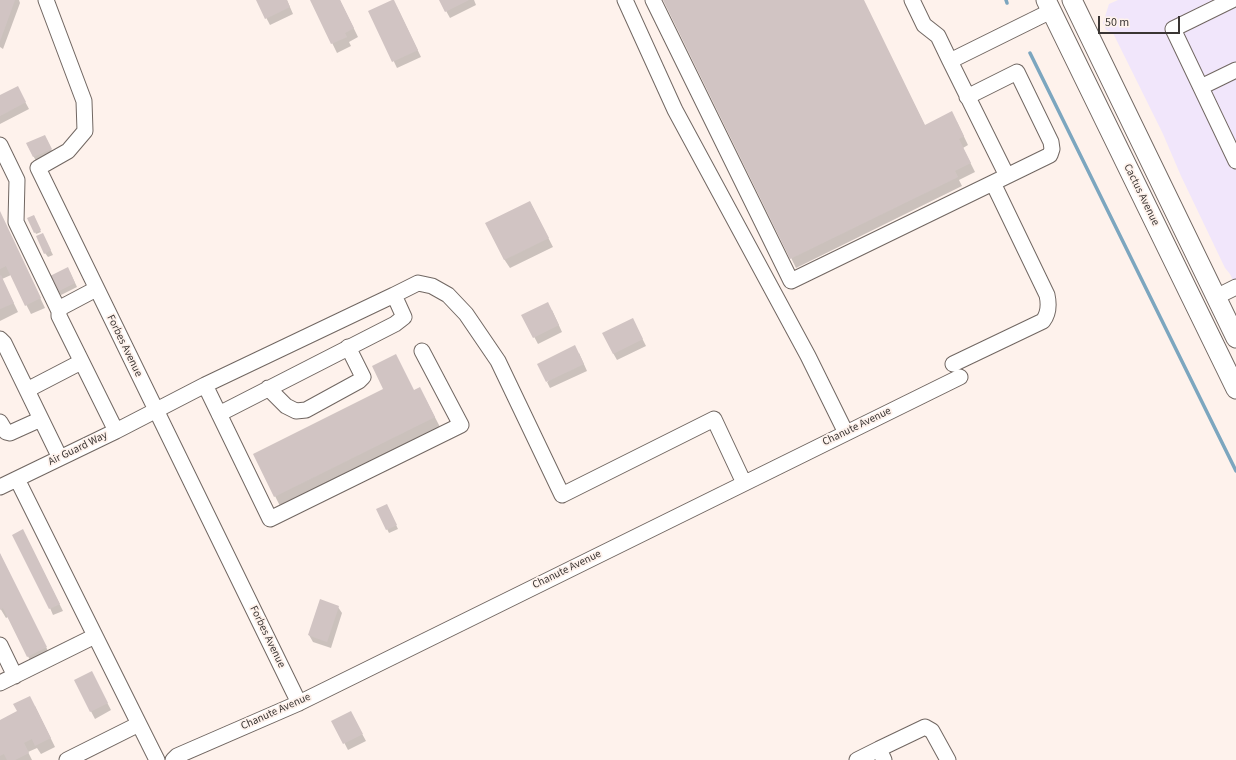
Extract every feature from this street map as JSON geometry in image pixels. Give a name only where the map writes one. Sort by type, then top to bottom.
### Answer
[{"type":"main road","points":[[1048,6],[1072,0]]},
{"type":"main road","name":"Cactus Avenue","points":[[1072,0],[1236,338]]},
{"type":"main road","name":"Cactus Avenue","points":[[1048,6],[1236,389]]},
{"type":"street","points":[[16,180],[68,151],[85,131],[84,101],[46,0]]},
{"type":"street","points":[[625,0],[675,110],[808,356],[846,432]]},
{"type":"street","points":[[653,0],[791,281],[1050,155],[1052,149],[1051,142],[1017,72],[968,97]]},
{"type":"street","points":[[912,0],[924,25],[938,36],[1007,176]]},
{"type":"street","points":[[1232,0],[1173,29],[1234,153]]},
{"type":"street","points":[[950,61],[1048,6]]},
{"type":"street","points":[[1201,87],[1236,70]]},
{"type":"street","points":[[0,145],[16,180],[16,222],[59,311],[59,316],[116,431]]},
{"type":"street","name":"Forbes Avenue","points":[[38,168],[96,289],[209,515],[299,702]]},
{"type":"street","name":"Chanute Avenue","points":[[173,760],[177,756],[299,702],[846,432],[1043,321],[1046,317],[1048,301],[1047,295],[993,183]]},
{"type":"street","name":"Air Guard Way","points":[[0,487],[116,431],[205,385],[418,283],[432,286],[448,295],[466,314],[498,361],[562,495],[714,419],[744,483]]},
{"type":"street","points":[[1216,297],[1236,287]]},
{"type":"street","points":[[59,311],[62,307],[96,289]]},
{"type":"street","points":[[219,414],[404,317],[394,295]]},
{"type":"street","points":[[0,339],[4,342],[60,458]]},
{"type":"street","points":[[268,388],[286,406],[296,411],[306,410],[359,381],[363,377],[348,347]]},
{"type":"street","points":[[205,385],[270,519],[461,425],[422,351]]},
{"type":"street","points":[[27,390],[82,362]]},
{"type":"street","points":[[0,422],[6,432],[10,433],[40,419]]},
{"type":"street","points":[[18,479],[157,760]]},
{"type":"street","points":[[0,683],[95,636]]},
{"type":"street","points":[[0,645],[15,676]]},
{"type":"street","points":[[67,760],[139,724]]},
{"type":"street","points":[[857,760],[882,755],[925,727],[932,731],[948,760]]},
{"type":"shaded area","points":[[1118,0],[1236,0],[1236,287],[1230,274],[1225,268],[1181,176],[1163,134],[1113,33],[1106,30],[1103,23],[1109,4]]},
{"type":"building","points":[[0,0],[15,0],[0,41]]},
{"type":"building","points":[[256,0],[287,0],[290,7],[265,19]]},
{"type":"building","points":[[310,0],[340,0],[354,28],[345,33],[347,37],[331,44]]},
{"type":"building","points":[[394,0],[418,50],[392,62],[368,11]]},
{"type":"building","points":[[439,0],[469,0],[445,12]]},
{"type":"building","points":[[663,0],[864,0],[925,125],[952,111],[964,136],[959,139],[971,163],[955,171],[958,177],[790,259]]},
{"type":"building","points":[[18,86],[26,102],[0,116],[0,95]]},
{"type":"building","points":[[45,135],[52,149],[33,157],[26,143]]},
{"type":"building","points":[[530,201],[549,238],[504,260],[485,223]]},
{"type":"building","points":[[0,211],[41,298],[25,306],[6,266],[0,269]]},
{"type":"building","points":[[34,215],[41,230],[34,233],[27,218]]},
{"type":"building","points":[[43,233],[51,250],[44,254],[36,236]]},
{"type":"building","points":[[68,267],[75,283],[57,292],[50,276]]},
{"type":"building","points":[[1,275],[14,303],[0,309],[0,276]]},
{"type":"building","points":[[548,302],[559,325],[533,338],[521,315]]},
{"type":"building","points":[[633,318],[643,339],[613,354],[602,333]]},
{"type":"building","points":[[575,345],[584,364],[546,382],[537,364]]},
{"type":"building","points":[[396,354],[414,390],[420,387],[435,417],[274,497],[253,454],[383,389],[372,366]]},
{"type":"building","points":[[387,504],[397,525],[386,530],[376,509]]},
{"type":"building","points":[[23,529],[60,604],[49,609],[12,535]]},
{"type":"building","points":[[0,553],[47,647],[27,657],[3,608],[0,610]]},
{"type":"building","points":[[320,599],[339,606],[327,642],[308,635]]},
{"type":"building","points":[[92,671],[108,703],[90,712],[74,680]]},
{"type":"building","points":[[30,696],[51,738],[35,746],[32,739],[24,743],[29,753],[15,760],[7,760],[4,754],[0,756],[0,720],[17,711],[13,704]]},
{"type":"building","points":[[351,711],[363,734],[343,744],[331,721]]},
{"type":"waterway","points":[[1030,53],[1236,471]]}]
